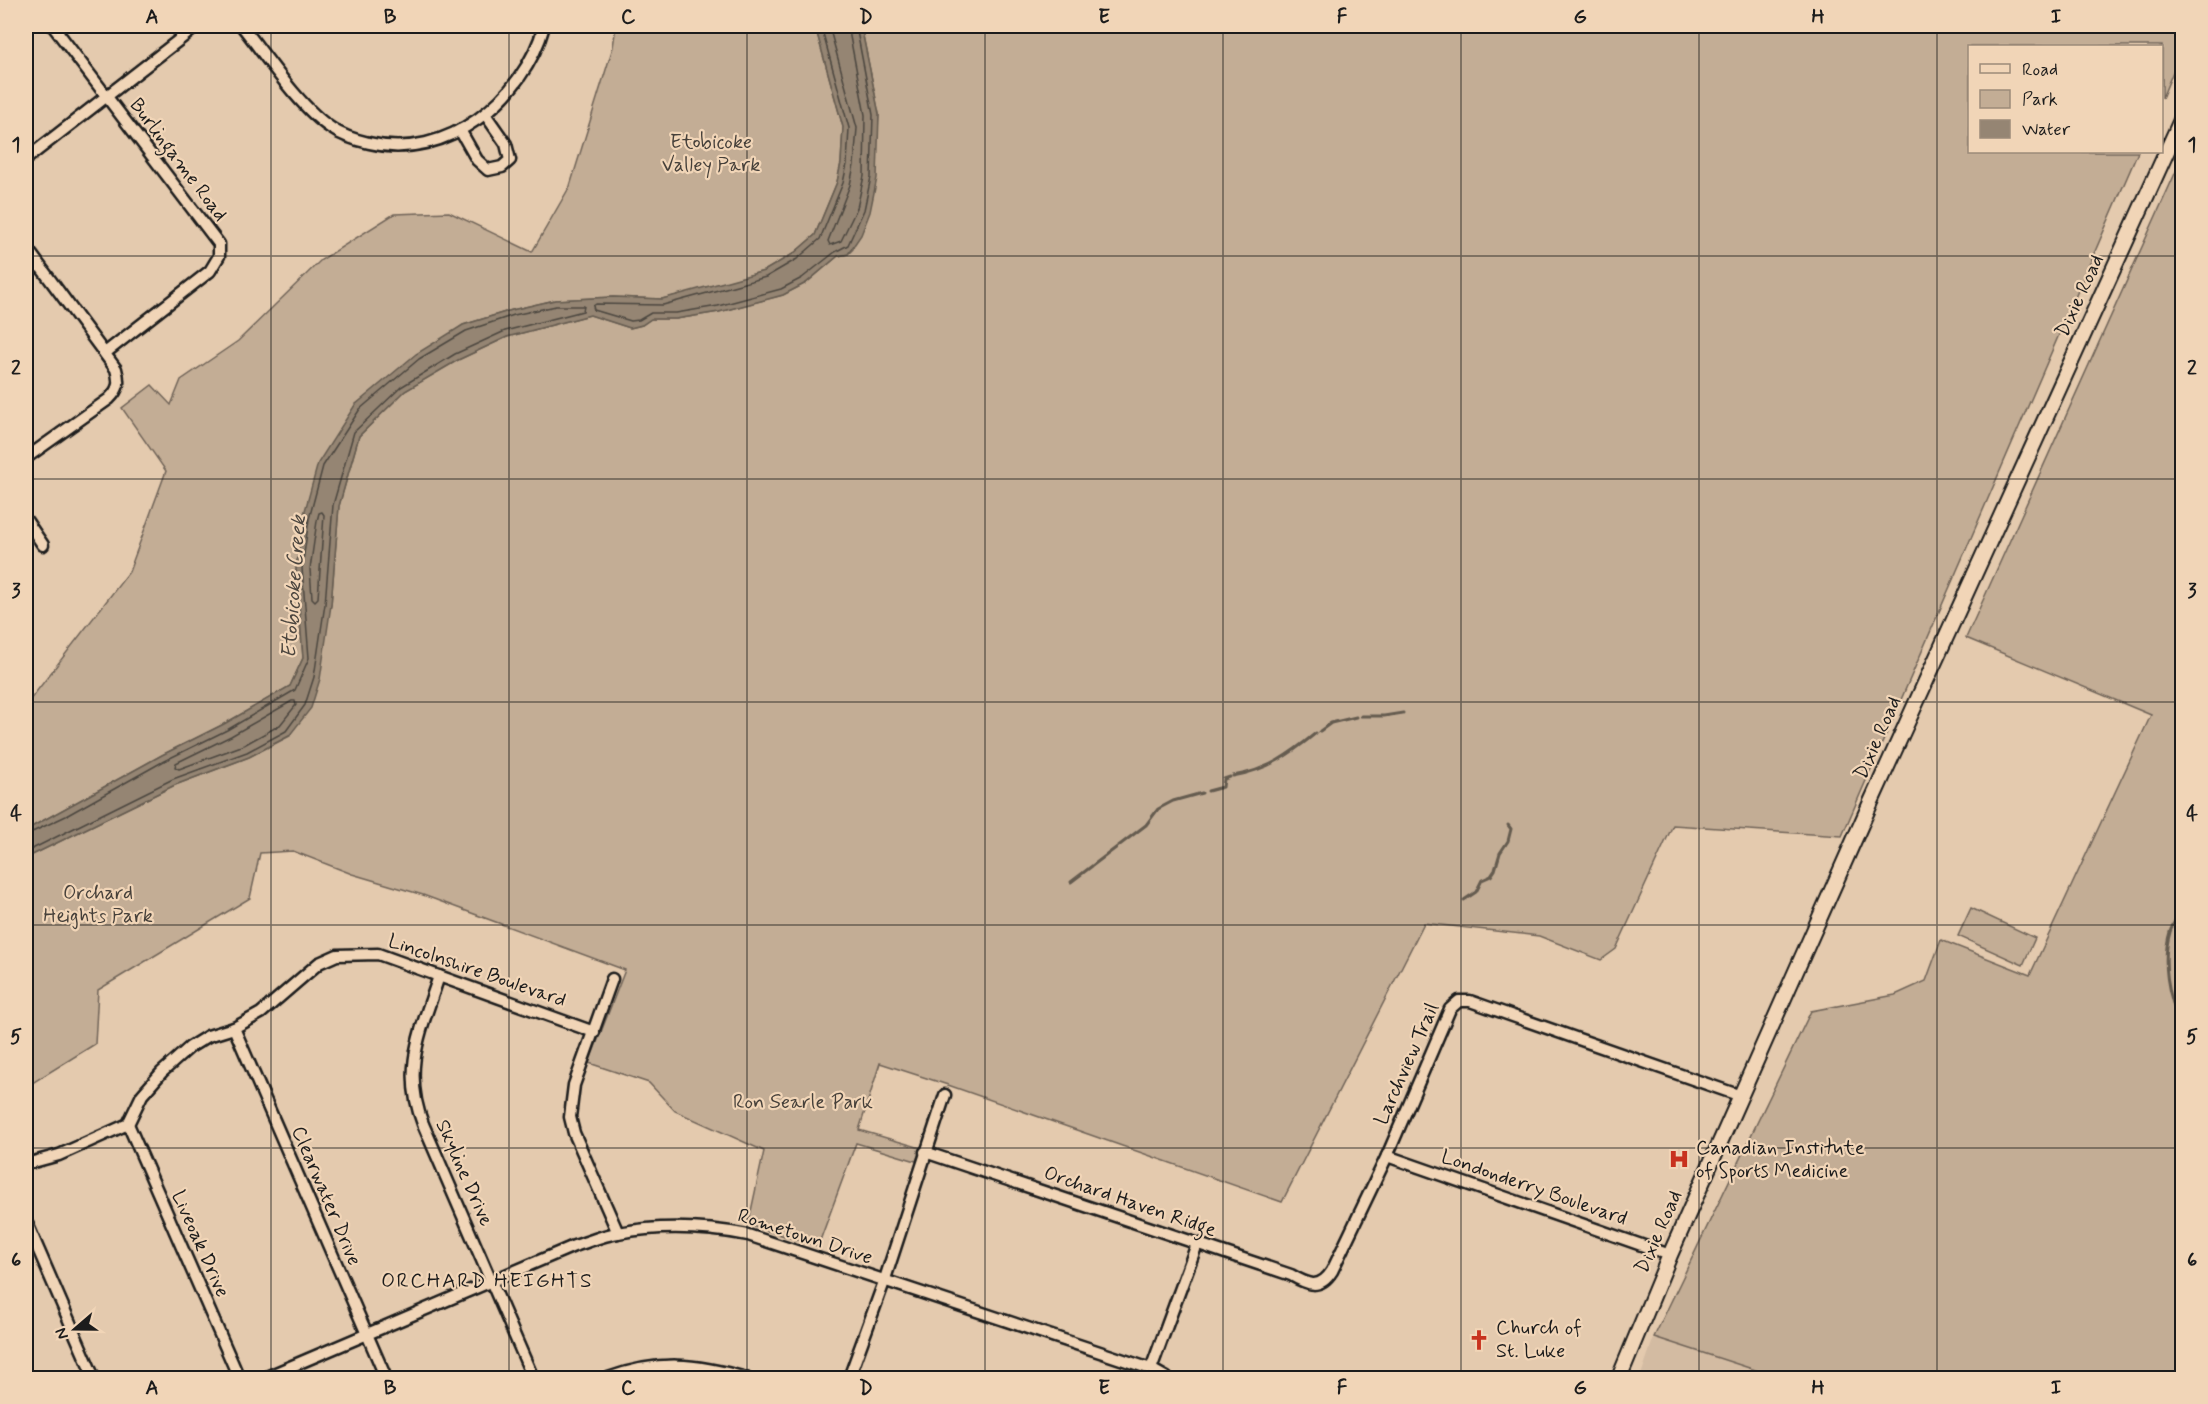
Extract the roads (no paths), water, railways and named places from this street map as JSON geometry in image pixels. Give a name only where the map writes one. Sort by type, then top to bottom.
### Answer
[{"type":"main road","name":"Dixie Road","points":[[1618,1378],[1670,1255],[1871,802],[2182,118]]},
{"type":"street","name":"Burlingame Road","points":[[52,26],[219,244],[219,256],[210,271],[105,353]]},
{"type":"street","points":[[26,159],[197,26]]},
{"type":"street","points":[[242,26],[312,113],[332,129],[353,139],[381,146],[412,146],[460,130],[485,114],[508,92],[527,68],[543,26]]},
{"type":"street","points":[[460,130],[477,160],[488,170],[502,167],[510,160],[506,144],[485,114]]},
{"type":"street","points":[[26,247],[116,369],[119,385],[116,393],[109,399],[26,458]]},
{"type":"street","points":[[26,274],[38,264]]},
{"type":"street","points":[[26,520],[43,545]]},
{"type":"street","name":"Lincolnshire Boulevard","points":[[128,1124],[142,1095],[176,1059],[208,1036],[234,1028],[269,1007],[320,963],[337,955],[378,954],[594,1032]]},
{"type":"street","name":"Skyline Drive","points":[[440,976],[414,1056],[414,1096],[423,1124],[533,1378]]},
{"type":"street","points":[[612,979],[574,1085],[570,1117],[574,1132],[618,1233]]},
{"type":"street","name":"Larchview Trail","points":[[1322,1282],[1332,1271],[1387,1156],[1455,1002],[1470,1001],[1741,1096]]},
{"type":"street","name":"Clearwater Drive","points":[[234,1028],[386,1378]]},
{"type":"street","points":[[849,1378],[884,1282],[945,1095]]},
{"type":"street","points":[[26,1164],[59,1155],[128,1124]]},
{"type":"street","name":"Liveoak Drive","points":[[128,1124],[238,1378]]},
{"type":"street","name":"Orchard Haven Ridge","points":[[925,1152],[1291,1275],[1306,1283],[1322,1282]]},
{"type":"street","name":"Londonderry Boulevard","points":[[1387,1156],[1670,1255]]},
{"type":"street","points":[[26,1221],[94,1378]]},
{"type":"street","name":"Rometown Drive","points":[[264,1378],[574,1246],[618,1233],[687,1228],[748,1235],[1150,1369],[1167,1378]]},
{"type":"street","points":[[1150,1369],[1197,1244]]},
{"type":"street","points":[[608,1378],[625,1372],[668,1364],[719,1370],[746,1378]]},
{"type":"water","name":"Etobicoke Creek","points":[[815,26],[861,26],[879,114],[877,178],[870,212],[861,235],[848,254],[838,256],[806,283],[783,295],[719,312],[676,319],[651,319],[642,325],[630,328],[590,315],[507,337],[458,360],[405,391],[359,436],[339,506],[331,605],[320,679],[311,708],[289,736],[249,757],[175,785],[26,858],[26,830],[290,686],[303,658],[296,568],[303,518],[318,463],[355,405],[416,354],[463,325],[512,310],[555,300],[613,297],[662,299],[764,271],[793,254],[815,235],[837,182],[841,163],[843,127]]},
{"type":"waterway","points":[[1361,716],[1403,713]]},
{"type":"waterway","points":[[1320,731],[1331,723],[1356,717]]},
{"type":"waterway","points":[[1233,776],[1268,766],[1316,733]]},
{"type":"waterway","points":[[1208,791],[1223,787],[1224,779],[1230,777]]},
{"type":"waterway","points":[[1071,882],[1146,825],[1158,809],[1173,801],[1202,793]]},
{"type":"waterway","points":[[1464,900],[1476,892],[1482,880],[1491,876],[1495,870],[1500,853],[1508,841],[1511,829],[1508,825]]},
{"type":"waterway","points":[[2182,906],[2170,932],[2166,954],[2167,978],[2173,1002],[2182,1023]]},
{"type":"place","name":"Canadian Institute of Sports Medicine","points":[[1679,1159]]},
{"type":"place","name":"Church of St. Luke","points":[[1479,1340]]},
{"type":"district","name":"ORCHARD HEIGHTS","points":[[487,1281]]},
{"type":"park label","name":"Etobicoke Valley Park","points":[[711,154]]},
{"type":"park label","name":"Orchard Heights Park","points":[[98,904]]},
{"type":"park label","name":"Ron Searle Park","points":[[803,1102]]}]
